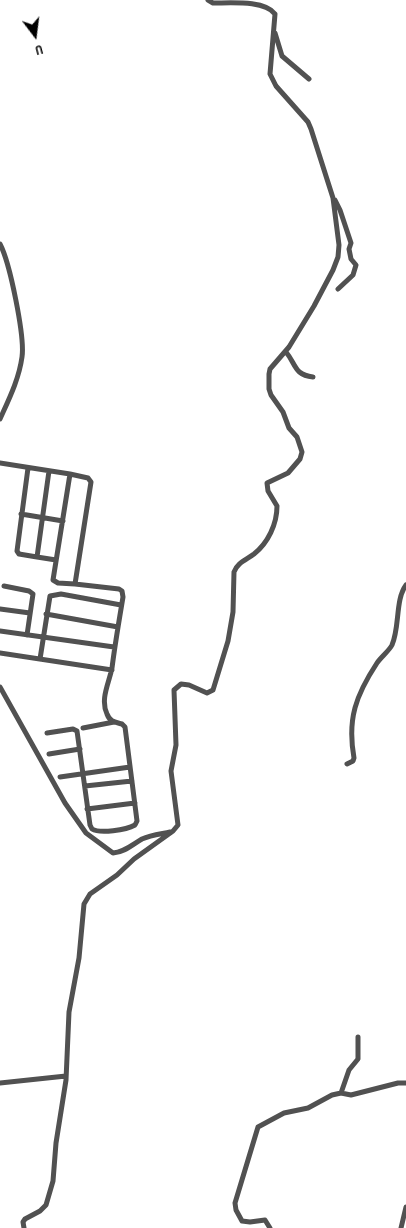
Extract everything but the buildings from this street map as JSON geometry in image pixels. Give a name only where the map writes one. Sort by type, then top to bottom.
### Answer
[{"type":"street","points":[[24,1228],[24,1220],[43,1208],[51,1189],[66,1076],[69,1012],[79,958],[85,900],[134,859],[176,828],[178,820],[171,771],[176,745],[174,690],[181,684],[189,685],[207,693],[213,690],[228,641],[233,612],[234,572],[236,568],[255,553],[268,537],[274,525],[277,506],[268,491],[268,484],[288,473],[302,454],[297,437],[289,428],[283,412],[269,389],[269,374],[270,369],[286,352],[314,306],[335,266],[339,245],[333,198],[308,122],[276,86],[270,74],[270,55],[275,14],[272,9],[259,2],[213,3],[208,0]]},
{"type":"street","points":[[274,30],[282,56],[309,79]]},
{"type":"street","points":[[333,198],[340,210],[351,243],[349,249],[351,259],[356,264],[353,275],[338,289]]},
{"type":"street","points":[[0,244],[7,263],[20,329],[22,355],[14,386],[0,419]]},
{"type":"street","points":[[286,352],[297,370],[304,375],[313,376]]},
{"type":"street","points":[[0,463],[70,474],[88,478],[91,482],[75,584]]},
{"type":"street","points":[[28,468],[17,552],[56,560]]},
{"type":"street","points":[[36,557],[49,471]]},
{"type":"street","points":[[70,474],[54,580],[58,583],[121,590],[121,605],[112,670],[105,702],[107,715],[114,722]]},
{"type":"street","points":[[21,514],[63,521]]},
{"type":"street","points":[[348,764],[354,758],[350,731],[361,690],[378,662],[392,645],[399,615],[400,596],[406,585]]},
{"type":"street","points":[[4,586],[32,592],[33,598],[27,634]]},
{"type":"street","points":[[40,659],[50,596],[57,594],[121,605]]},
{"type":"street","points":[[0,609],[30,613]]},
{"type":"street","points":[[46,614],[118,627]]},
{"type":"street","points":[[0,631],[114,648]]},
{"type":"street","points":[[0,653],[112,670]]},
{"type":"street","points":[[0,687],[65,803],[86,833],[116,853],[144,838],[171,832]]},
{"type":"street","points":[[47,733],[76,730],[90,825],[94,831],[126,828],[135,825],[137,822],[124,725],[114,722],[83,728]]},
{"type":"street","points":[[49,754],[80,750]]},
{"type":"street","points":[[60,777],[130,767]]},
{"type":"street","points":[[85,786],[132,781]]},
{"type":"street","points":[[88,809],[134,804]]},
{"type":"street","points":[[341,1093],[349,1070],[358,1059],[358,1037]]},
{"type":"street","points":[[0,1084],[66,1076]]},
{"type":"street","points":[[270,1228],[265,1220],[242,1221],[236,1210],[235,1203],[256,1130],[262,1124],[284,1113],[308,1108],[329,1096],[341,1093],[351,1095],[398,1083],[406,1083]]},
{"type":"street","points":[[401,1228],[406,1207]]}]
